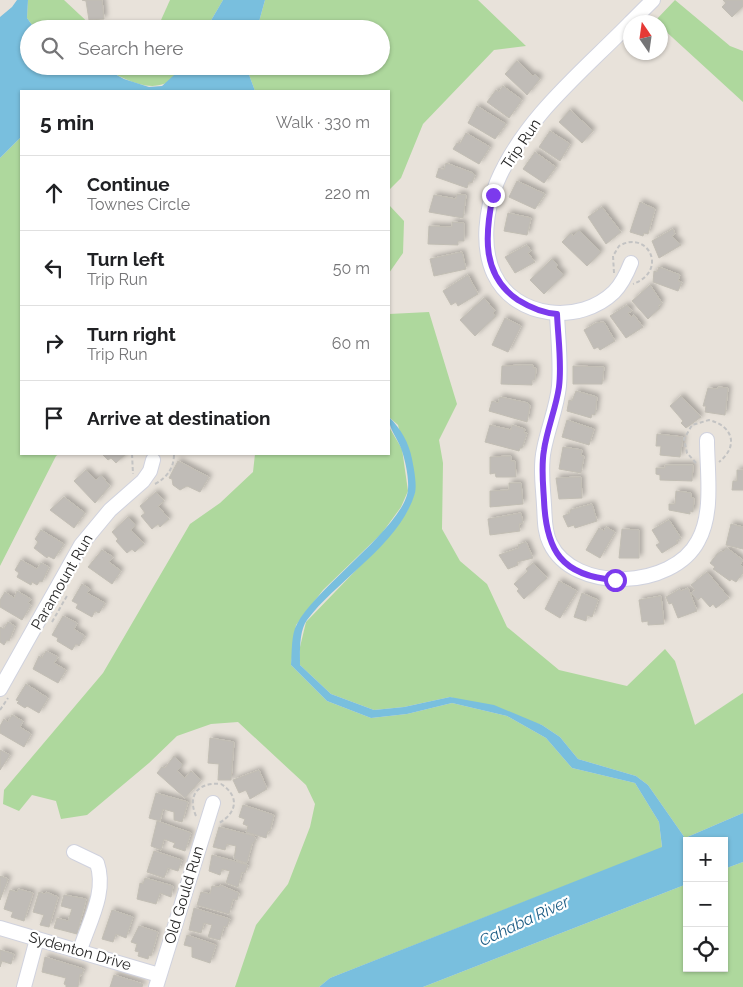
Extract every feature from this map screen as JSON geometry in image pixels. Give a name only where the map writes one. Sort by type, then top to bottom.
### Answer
[{"type":"street","name":"Trip Run","points":[[639,15],[653,0]]},
{"type":"street","name":"Trip Run","points":[[623,31],[550,104],[526,133],[502,173],[493,195],[487,224],[487,242],[490,263],[495,276],[502,286],[523,303],[545,313],[557,314],[586,308],[614,292],[624,279],[632,263]]},
{"type":"street","points":[[557,314],[559,385],[544,448],[542,481],[545,526],[549,542],[556,554],[568,565],[580,573],[615,580],[665,570],[692,551],[699,541],[706,508],[706,440]]},
{"type":"street","name":"Paramount Run","points":[[6,690],[81,545],[110,510],[143,481],[150,471],[153,460]]},
{"type":"street","name":"Old Gould Run","points":[[158,981],[213,803]]},
{"type":"street","points":[[74,852],[97,863],[101,875],[101,889],[80,950]]},
{"type":"street","name":"Sydenton Drive","points":[[0,928],[80,950],[158,981]]},
{"type":"street","points":[[24,987],[37,939]]},
{"type":"path","points":[[697,466],[687,453],[684,439],[692,426],[709,420],[724,427],[732,444],[728,454],[716,466]]},
{"type":"path","points":[[152,485],[166,476],[172,469],[174,455]]},
{"type":"path","points":[[48,629],[70,589]]},
{"type":"path","points":[[0,710],[6,690]]},
{"type":"green space","points":[[28,0],[64,0],[85,20],[28,20]]},
{"type":"green space","points":[[170,0],[223,0],[211,20],[161,20]]},
{"type":"green space","points":[[265,0],[478,0],[526,46],[494,50],[423,124],[401,178],[390,189],[390,90],[255,90],[249,75],[390,75],[390,20],[259,20]]},
{"type":"green space","points":[[675,0],[730,46],[743,51],[743,102],[668,33],[668,15],[661,15]]},
{"type":"green space","points":[[118,75],[177,75],[166,83],[155,86],[133,82]]},
{"type":"green space","points":[[20,138],[20,455],[58,455],[0,566],[0,158]]},
{"type":"green space","points":[[390,206],[404,221],[403,253],[390,272]]},
{"type":"green space","points":[[429,312],[457,404],[439,440],[443,463],[442,529],[460,561],[487,584],[507,627],[559,670],[627,686],[665,649],[675,661],[695,725],[743,693],[743,813],[684,837],[648,785],[636,776],[578,759],[560,737],[542,725],[450,697],[404,707],[374,710],[331,694],[300,665],[300,647],[306,622],[390,535],[407,511],[415,492],[398,425],[390,418],[390,314]]},
{"type":"green space","points":[[390,429],[402,449],[408,491],[401,507],[382,533],[323,590],[296,625],[291,665],[327,701],[371,718],[407,714],[452,703],[507,716],[546,738],[572,768],[635,783],[659,822],[662,848],[330,978],[319,987],[235,987],[256,925],[288,884],[310,827],[315,804],[306,785],[238,722],[211,724],[177,736],[149,763],[87,815],[61,819],[56,801],[32,795],[19,811],[3,804],[4,790],[103,673],[190,524],[220,503],[253,472],[255,455],[390,455]]},
{"type":"green space","points":[[743,862],[743,987],[423,987],[683,886],[683,972],[728,972],[728,868]]},
{"type":"water","points":[[17,0],[28,0],[28,20],[20,20],[20,75],[117,75],[149,87],[162,86],[174,75],[249,75],[255,90],[20,90],[20,138],[0,158],[0,17]]},
{"type":"water","points":[[223,0],[265,0],[259,20],[211,20]]},
{"type":"water","name":"Cahaba River","points":[[390,418],[407,442],[412,459],[416,485],[415,493],[407,511],[396,529],[382,545],[307,620],[301,636],[300,665],[331,694],[374,710],[404,707],[450,697],[494,705],[542,725],[560,737],[578,759],[636,776],[648,785],[684,837],[683,886],[423,987],[319,987],[330,978],[662,847],[659,822],[635,783],[572,768],[546,738],[507,716],[452,703],[407,714],[371,718],[327,701],[291,665],[295,628],[307,609],[377,538],[393,520],[403,504],[408,489],[408,479],[401,448],[390,425]]},
{"type":"water","points":[[743,813],[743,862],[728,868],[728,837],[687,837]]},
{"type":"building","points":[[82,0],[102,0],[104,19],[89,20],[86,1]]},
{"type":"building","points":[[723,0],[743,0],[743,6],[732,17],[722,7],[726,3]]},
{"type":"building","points":[[517,61],[533,76],[535,74],[540,79],[527,95],[505,74]]},
{"type":"building","points":[[503,86],[522,100],[509,118],[487,102],[496,90],[499,92]]},
{"type":"building","points":[[477,106],[506,124],[495,139],[468,123]]},
{"type":"building","points":[[570,110],[593,131],[582,143],[559,122]]},
{"type":"building","points":[[550,131],[570,144],[560,161],[539,147]]},
{"type":"building","points":[[466,133],[490,147],[479,164],[453,149],[457,143],[460,144]]},
{"type":"building","points":[[535,152],[556,167],[544,183],[523,169]]},
{"type":"building","points":[[446,163],[473,173],[475,175],[472,183],[469,182],[467,188],[436,177],[439,168],[444,170]]},
{"type":"building","points":[[517,181],[545,194],[535,209],[509,197]]},
{"type":"building","points":[[457,194],[466,195],[463,218],[429,212],[434,195],[456,199]]},
{"type":"building","points":[[640,202],[655,209],[648,234],[644,233],[643,236],[630,232]]},
{"type":"building","points":[[602,207],[621,232],[606,244],[588,217]]},
{"type":"building","points":[[508,213],[531,218],[527,235],[504,231]]},
{"type":"building","points":[[452,222],[464,223],[464,241],[458,241],[458,245],[428,244],[429,226],[452,227]]},
{"type":"building","points":[[673,229],[675,234],[672,236],[681,245],[659,258],[652,241]]},
{"type":"building","points":[[579,230],[601,252],[587,266],[562,242],[571,233],[573,236]]},
{"type":"building","points":[[527,245],[531,251],[528,253],[535,262],[515,273],[505,257]]},
{"type":"building","points":[[462,252],[466,269],[434,276],[430,259]]},
{"type":"building","points":[[552,259],[558,265],[556,267],[564,275],[544,294],[530,280]]},
{"type":"building","points":[[659,267],[680,275],[678,281],[682,282],[678,291],[653,282],[654,271],[657,272]]},
{"type":"building","points":[[468,275],[478,294],[458,306],[456,302],[451,305],[443,291]]},
{"type":"building","points":[[650,285],[662,303],[658,306],[660,308],[648,319],[632,301]]},
{"type":"building","points":[[484,298],[495,311],[493,313],[496,316],[475,336],[460,320]]},
{"type":"building","points":[[627,305],[632,311],[628,313],[631,317],[634,315],[643,327],[626,338],[610,316]]},
{"type":"building","points":[[505,318],[521,326],[508,352],[492,345]]},
{"type":"building","points":[[604,322],[615,341],[600,350],[598,347],[594,349],[584,330],[596,323]]},
{"type":"building","points":[[533,365],[533,368],[536,368],[535,380],[532,380],[532,385],[501,384],[502,366]]},
{"type":"building","points":[[573,366],[604,367],[602,384],[573,384]]},
{"type":"building","points":[[718,387],[728,388],[725,415],[705,412],[706,406],[703,406],[708,388],[718,389]]},
{"type":"building","points":[[576,391],[597,397],[595,415],[592,414],[591,418],[567,411],[569,400],[572,401]]},
{"type":"building","points":[[681,396],[701,417],[686,428],[681,423],[683,421],[670,406]]},
{"type":"building","points":[[500,397],[528,403],[530,406],[527,422],[489,411],[492,401],[498,403]]},
{"type":"building","points":[[567,420],[594,429],[589,445],[562,437]]},
{"type":"building","points":[[490,425],[511,430],[512,425],[525,429],[524,433],[527,433],[522,448],[519,451],[485,442]]},
{"type":"building","points":[[657,434],[683,437],[680,457],[660,455],[661,446],[656,446]]},
{"type":"building","points":[[563,447],[582,450],[581,456],[584,456],[581,473],[559,469]]},
{"type":"building","points":[[103,455],[125,455],[116,463],[111,458],[108,460]]},
{"type":"building","points":[[511,456],[511,461],[515,461],[516,477],[496,477],[495,473],[490,474],[490,457]]},
{"type":"building","points":[[178,461],[209,477],[200,492],[187,486],[180,490],[173,485],[172,479],[169,478]]},
{"type":"building","points":[[665,465],[693,465],[692,481],[660,480],[660,475],[656,474],[656,468],[665,468]]},
{"type":"building","points":[[86,470],[96,480],[101,475],[110,486],[95,503],[74,481]]},
{"type":"building","points":[[737,470],[743,470],[743,490],[732,490],[733,481],[737,481]]},
{"type":"building","points":[[581,477],[582,498],[559,499],[556,478]]},
{"type":"building","points":[[509,483],[521,483],[523,504],[490,507],[490,491],[509,490]]},
{"type":"building","points":[[676,491],[691,493],[691,497],[694,498],[693,512],[690,511],[690,514],[669,510],[669,504],[675,504]]},
{"type":"building","points":[[156,492],[164,501],[158,506],[169,519],[160,527],[158,524],[152,529],[141,516],[145,513],[140,506]]},
{"type":"building","points":[[64,497],[85,513],[74,528],[50,510]]},
{"type":"building","points":[[592,504],[597,521],[575,528],[574,525],[568,527],[563,516],[570,513],[570,510]]},
{"type":"building","points":[[521,513],[523,523],[519,524],[520,531],[490,535],[488,519]]},
{"type":"building","points":[[128,517],[136,525],[131,530],[144,544],[135,552],[132,549],[127,553],[116,541],[118,539],[112,532]]},
{"type":"building","points":[[669,520],[681,538],[676,541],[678,543],[662,553],[656,545],[660,543],[652,530]]},
{"type":"building","points":[[731,524],[743,527],[743,549],[726,545]]},
{"type":"building","points":[[606,527],[615,532],[600,558],[586,550],[599,528],[604,531]]},
{"type":"building","points":[[622,529],[639,530],[639,558],[619,558]]},
{"type":"building","points":[[41,530],[64,544],[54,559],[48,556],[47,558],[34,548],[38,542],[35,539]]},
{"type":"building","points":[[526,542],[533,558],[517,562],[518,565],[508,569],[499,555],[519,548],[518,545]]},
{"type":"building","points":[[727,548],[743,560],[740,565],[743,567],[743,573],[736,582],[731,579],[730,581],[713,569],[715,567],[710,563],[717,554]]},
{"type":"building","points":[[102,550],[113,557],[109,562],[121,571],[112,584],[88,567]]},
{"type":"building","points":[[21,560],[37,569],[41,563],[49,567],[42,582],[40,581],[37,585],[32,582],[31,585],[17,577],[19,573],[15,570]]},
{"type":"building","points":[[533,563],[547,578],[524,599],[514,584],[528,571],[526,569]]},
{"type":"building","points":[[707,572],[729,598],[716,608],[713,604],[710,607],[701,597],[698,600],[691,593],[695,590],[691,585]]},
{"type":"building","points":[[559,581],[577,591],[560,618],[545,609]]},
{"type":"building","points":[[82,584],[90,589],[87,593],[105,603],[99,613],[95,611],[92,617],[76,608],[78,604],[72,601]]},
{"type":"building","points":[[688,588],[697,611],[678,618],[672,603],[669,604],[666,597],[680,589],[681,591]]},
{"type":"building","points":[[17,591],[31,599],[28,603],[31,605],[22,620],[0,607],[0,600],[5,592],[14,598]]},
{"type":"building","points":[[582,593],[598,600],[592,617],[587,615],[586,621],[574,617]]},
{"type":"building","points":[[661,596],[664,624],[648,625],[648,621],[642,622],[639,600]]},
{"type":"building","points":[[63,616],[77,623],[74,629],[85,636],[79,646],[76,644],[72,650],[57,641],[58,638],[52,635]]},
{"type":"building","points":[[8,622],[15,626],[9,641],[7,640],[4,645],[0,642],[0,627],[4,629]]},
{"type":"building","points":[[46,651],[58,657],[54,663],[66,670],[58,683],[33,669],[39,656],[42,658]]},
{"type":"building","points":[[26,684],[48,698],[39,713],[17,703],[19,701],[16,700]]},
{"type":"building","points":[[12,715],[23,721],[20,727],[31,734],[24,747],[0,733],[0,726],[4,719],[8,722]]},
{"type":"building","points":[[210,738],[234,742],[231,780],[218,780],[219,764],[208,763]]},
{"type":"building","points":[[0,750],[10,755],[0,770]]},
{"type":"building","points":[[174,756],[183,765],[177,771],[185,778],[191,771],[201,780],[185,798],[157,773],[162,767],[165,768]]},
{"type":"building","points":[[259,770],[267,789],[250,799],[246,790],[239,793],[233,780]]},
{"type":"building","points":[[156,793],[188,802],[182,822],[174,820],[174,812],[163,809],[160,821],[149,818]]},
{"type":"building","points":[[243,805],[274,815],[266,838],[246,832],[248,826],[243,824],[245,819],[239,817]]},
{"type":"building","points":[[157,821],[191,833],[185,851],[173,847],[175,843],[164,839],[161,850],[151,846]]},
{"type":"building","points":[[219,827],[254,836],[256,840],[252,844],[247,863],[234,859],[236,846],[227,844],[225,850],[213,847]]},
{"type":"building","points":[[154,851],[182,860],[178,871],[168,868],[164,878],[147,872]]},
{"type":"building","points":[[212,855],[248,865],[245,873],[242,872],[238,887],[226,883],[230,871],[222,869],[220,875],[209,871]]},
{"type":"building","points":[[0,877],[8,879],[0,900]]},
{"type":"building","points":[[145,878],[173,886],[171,897],[160,893],[156,904],[137,899],[140,883],[143,884]]},
{"type":"building","points":[[220,885],[239,893],[237,900],[233,899],[229,914],[197,905],[201,892],[210,894],[212,886],[219,887]]},
{"type":"building","points":[[18,889],[33,893],[24,921],[11,917],[13,912],[4,909],[10,890],[17,892]]},
{"type":"building","points":[[39,892],[45,894],[46,892],[58,897],[49,927],[40,925],[44,915],[33,912]]},
{"type":"building","points":[[64,895],[86,899],[77,934],[54,928],[57,918],[68,921],[72,909],[61,906]]},
{"type":"building","points":[[194,908],[230,919],[227,927],[224,926],[220,940],[208,937],[212,925],[204,923],[201,933],[189,930]]},
{"type":"building","points":[[112,910],[133,917],[126,938],[116,934],[113,942],[102,939]]},
{"type":"building","points":[[139,926],[158,932],[151,956],[149,955],[148,959],[138,956],[139,952],[135,951],[137,944],[131,942]]},
{"type":"building","points":[[187,935],[216,945],[210,963],[192,957],[192,947],[184,945]]},
{"type":"building","points":[[0,950],[14,954],[11,964],[2,961],[0,967]]},
{"type":"building","points":[[45,957],[84,969],[82,975],[80,974],[78,987],[66,987],[64,984],[66,978],[42,972]]},
{"type":"building","points":[[114,975],[143,984],[142,987],[110,987]]},
{"type":"route","points":[[493,195],[487,224],[487,249],[495,276],[502,286],[523,303],[545,313],[557,314],[559,385],[542,463],[545,526],[549,542],[556,554],[580,573],[615,580]]}]
